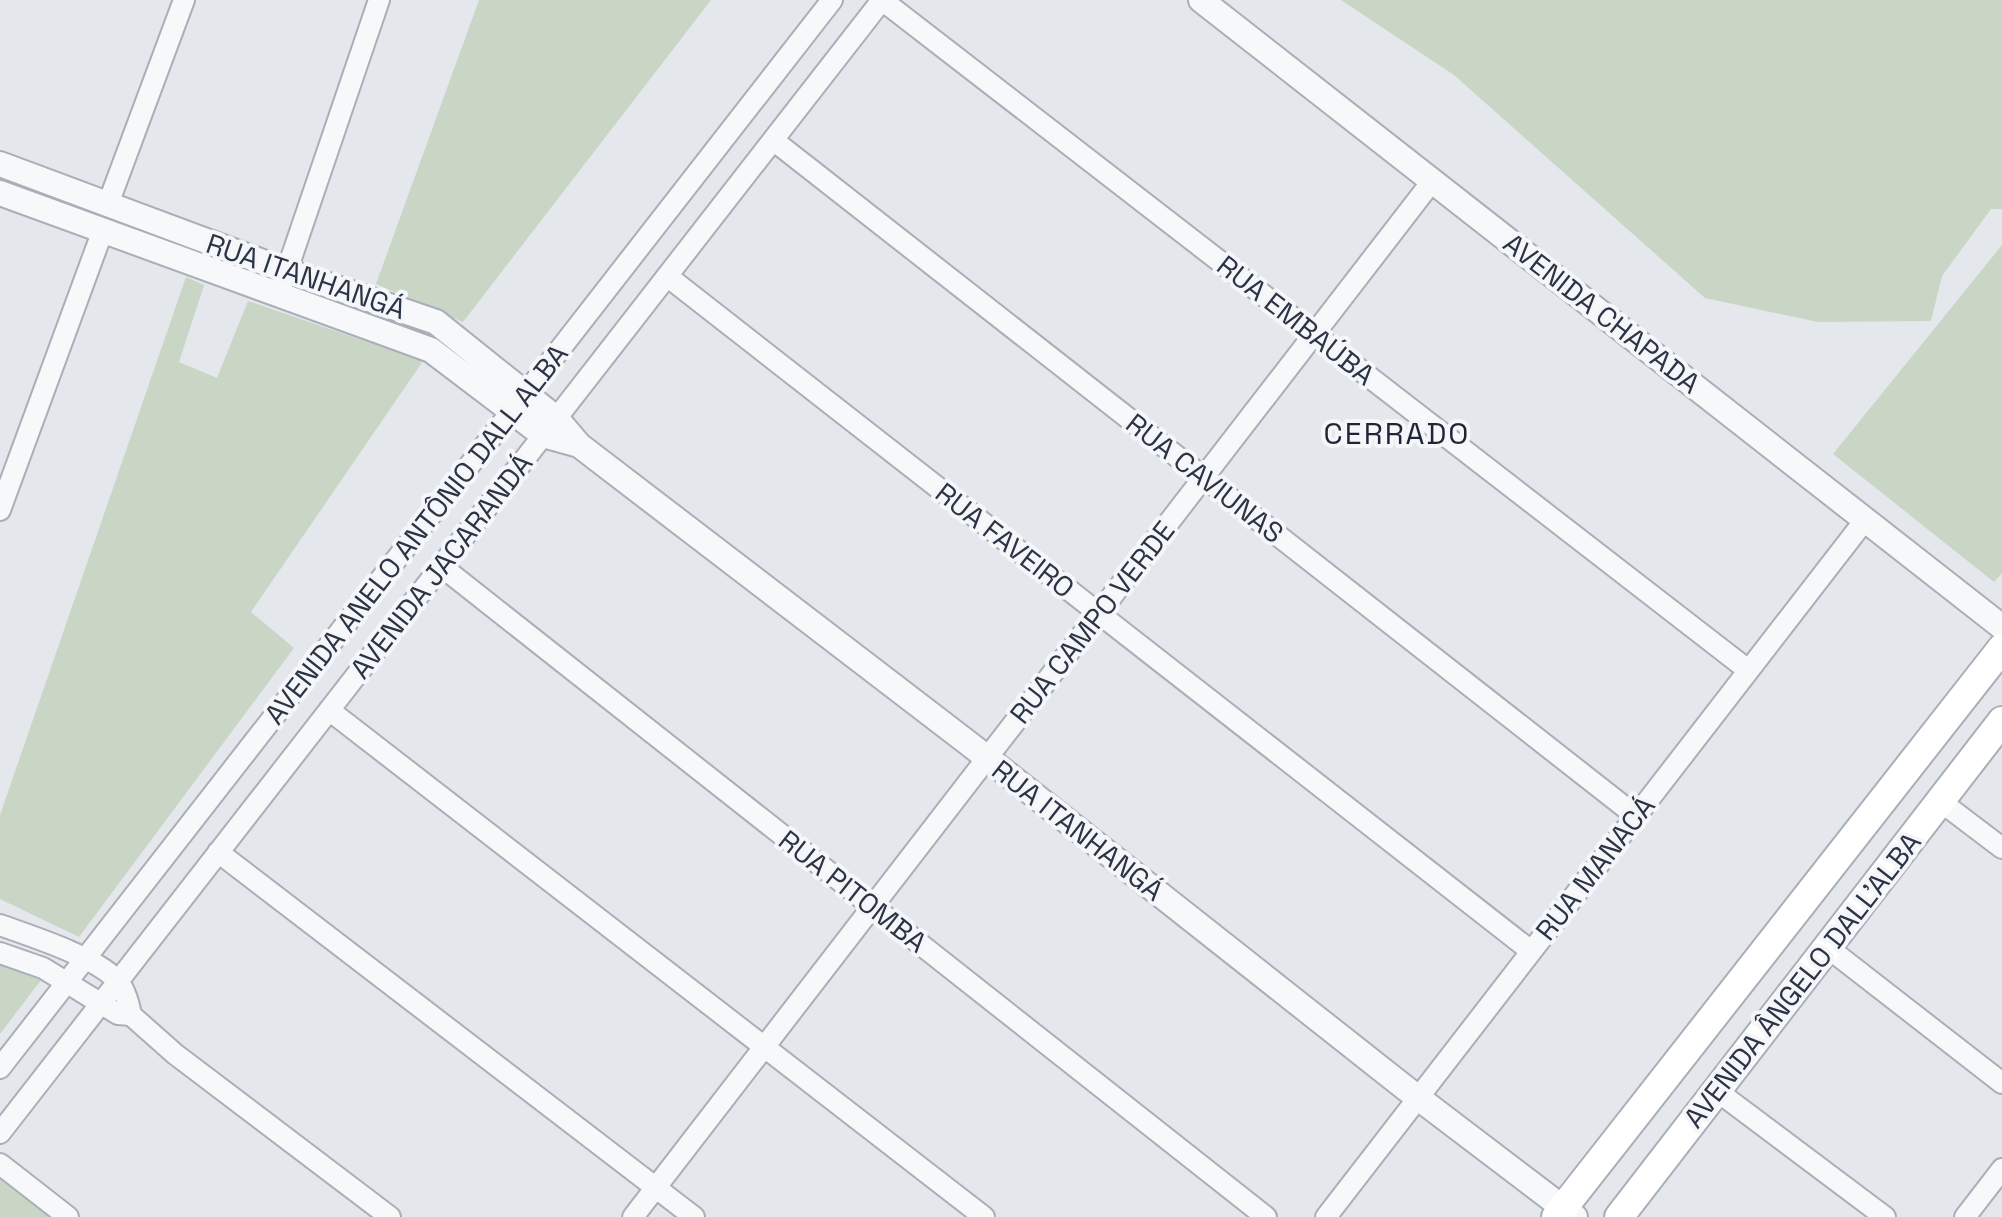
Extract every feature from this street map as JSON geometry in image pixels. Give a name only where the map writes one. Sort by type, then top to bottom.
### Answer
[{"type":"main road","name":"AVENIDA ÂNGELO DALL'ALBA","points":[[1564,1214],[2002,648]]},
{"type":"main road","name":"AVENIDA ÂNGELO DALL'ALBA","points":[[1619,1217],[1993,732]]},
{"type":"street","points":[[108,204],[184,0]]},
{"type":"street","points":[[278,296],[379,0]]},
{"type":"street","name":"AVENIDA ANELO ANTÔNIO DALL ALBA","points":[[0,1068],[832,0]]},
{"type":"street","name":"AVENIDA JACARANDÁ","points":[[0,1133],[882,0]]},
{"type":"street","name":"RUA EMBAÚBA","points":[[882,0],[1748,670]]},
{"type":"street","name":"AVENIDA CHAPADA","points":[[1201,0],[2002,627]]},
{"type":"street","name":"RUA CAVIUNAS","points":[[773,140],[1636,816]]},
{"type":"street","name":"RUA ITANHANGÁ","points":[[0,164],[287,271],[436,322],[518,402],[579,445],[987,758],[1564,1214]]},
{"type":"street","name":"RUA CAMPO VERDE","points":[[633,1217],[1433,180]]},
{"type":"street","name":"RUA ITANHANGÁ","points":[[0,193],[431,350],[518,402]]},
{"type":"street","points":[[0,510],[103,230]]},
{"type":"street","name":"RUA FAVEIRO","points":[[667,276],[1531,951]]},
{"type":"street","name":"RUA MANACÁ","points":[[1326,1217],[1865,520]]},
{"type":"street","name":"RUA PITOMBA","points":[[441,566],[1266,1217]]},
{"type":"street","points":[[329,710],[984,1217]]},
{"type":"street","points":[[1940,801],[2002,848]]},
{"type":"street","points":[[218,852],[694,1217]]},
{"type":"street","points":[[0,925],[85,959],[117,980],[131,1015],[175,1054],[390,1217]]},
{"type":"street","points":[[1827,947],[2002,1083]]},
{"type":"street","points":[[0,953],[43,968],[118,1014],[131,1015]]},
{"type":"street","points":[[1717,1091],[1885,1217]]},
{"type":"street","points":[[0,1164],[68,1217]]},
{"type":"street","points":[[1965,1217],[2002,1169]]},
{"type":"green space","points":[[479,0],[711,0],[463,322],[376,284]]},
{"type":"green space","points":[[1341,0],[2002,0],[2002,209],[1991,209],[1942,276],[1931,321],[1818,322],[1705,298],[1454,75]]},
{"type":"green space","points":[[2002,245],[2002,573],[1994,582],[1833,454]]},
{"type":"green space","points":[[186,277],[204,285],[179,362],[217,378],[248,301],[423,361],[251,612],[294,648],[79,937],[0,899],[0,815]]},
{"type":"green space","points":[[0,964],[41,980],[0,1034]]},
{"type":"green space","points":[[0,1179],[49,1217],[0,1217]]},
{"type":"district","name":"CERRADO","points":[[1397,434]]}]
